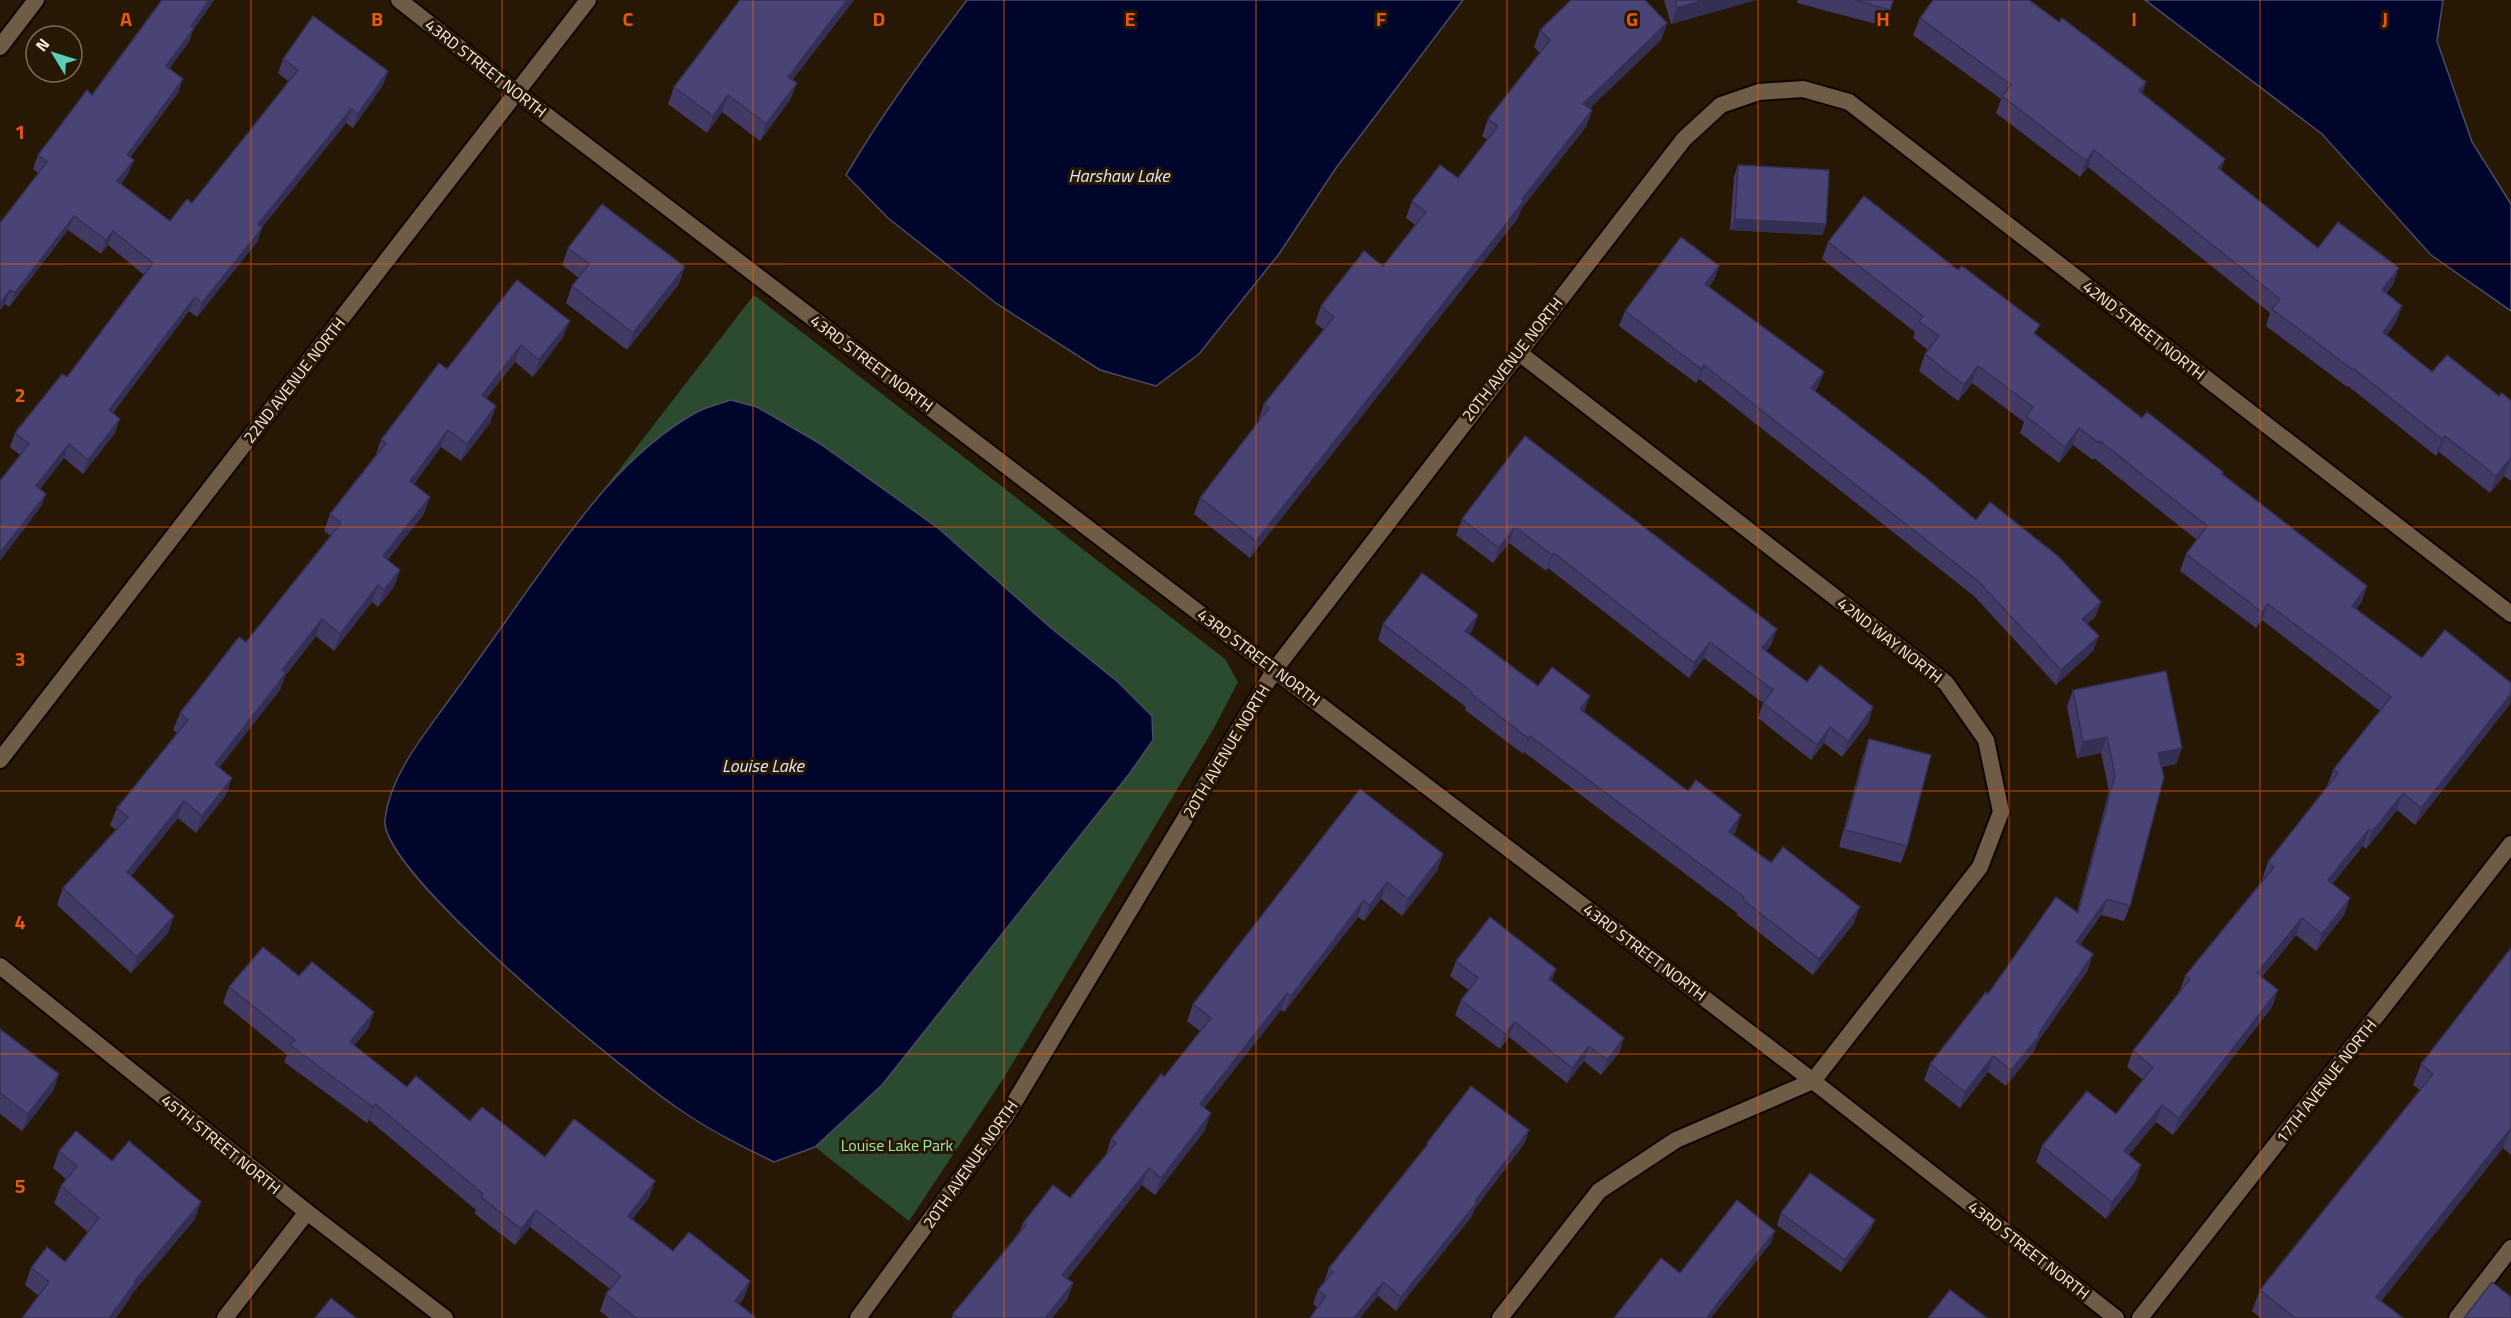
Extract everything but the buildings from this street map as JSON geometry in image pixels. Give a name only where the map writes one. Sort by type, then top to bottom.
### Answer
[{"type":"street","points":[[0,47],[36,0]]},
{"type":"street","name":"43RD STREET NORTH","points":[[399,0],[516,92],[1813,1081],[2116,1318]]},
{"type":"street","name":"22ND AVENUE NORTH","points":[[0,760],[588,0]]},
{"type":"street","name":"42ND STREET NORTH","points":[[1760,92],[1803,89],[1849,102],[2511,614]]},
{"type":"street","name":"20TH AVENUE NORTH","points":[[858,1318],[1006,1116],[1275,669],[1684,139],[1721,105],[1760,92]]},
{"type":"street","name":"42ND WAY NORTH","points":[[1518,352],[1946,683],[1986,740],[2001,812],[1980,867],[1813,1081]]},
{"type":"street","name":"17TH AVENUE NORTH","points":[[2140,1318],[2511,844]]},
{"type":"street","name":"45TH STREET NORTH","points":[[0,966],[306,1212],[445,1318]]},
{"type":"street","points":[[1500,1318],[1599,1191],[1676,1140],[1813,1081]]},
{"type":"street","points":[[225,1318],[306,1212]]},
{"type":"street","points":[[2457,1318],[2511,1248]]},
{"type":"green space","name":"Louise Lake Park","points":[[754,295],[1225,659],[1238,682],[1214,728],[1005,1076],[909,1221],[815,1147],[882,1085],[1130,773],[1152,716],[1118,682],[1051,628],[938,528],[819,443],[757,407],[654,441],[605,488]]},
{"type":"water","name":"Harshaw Lake","points":[[967,0],[1463,0],[1336,168],[1279,254],[1199,354],[1156,386],[1100,370],[997,304],[888,218],[846,175],[904,86]]},
{"type":"water","points":[[2145,0],[2443,0],[2437,41],[2472,142],[2511,204],[2511,311],[2431,255],[2322,134]]},
{"type":"water","name":"Louise Lake","points":[[731,400],[757,407],[819,443],[938,528],[1051,628],[1118,682],[1152,716],[1153,740],[1130,773],[882,1085],[815,1147],[774,1162],[737,1144],[679,1109],[562,1016],[462,925],[421,882],[393,845],[385,819],[394,785],[411,754],[559,546],[599,496],[644,450],[668,430],[699,411]]}]
